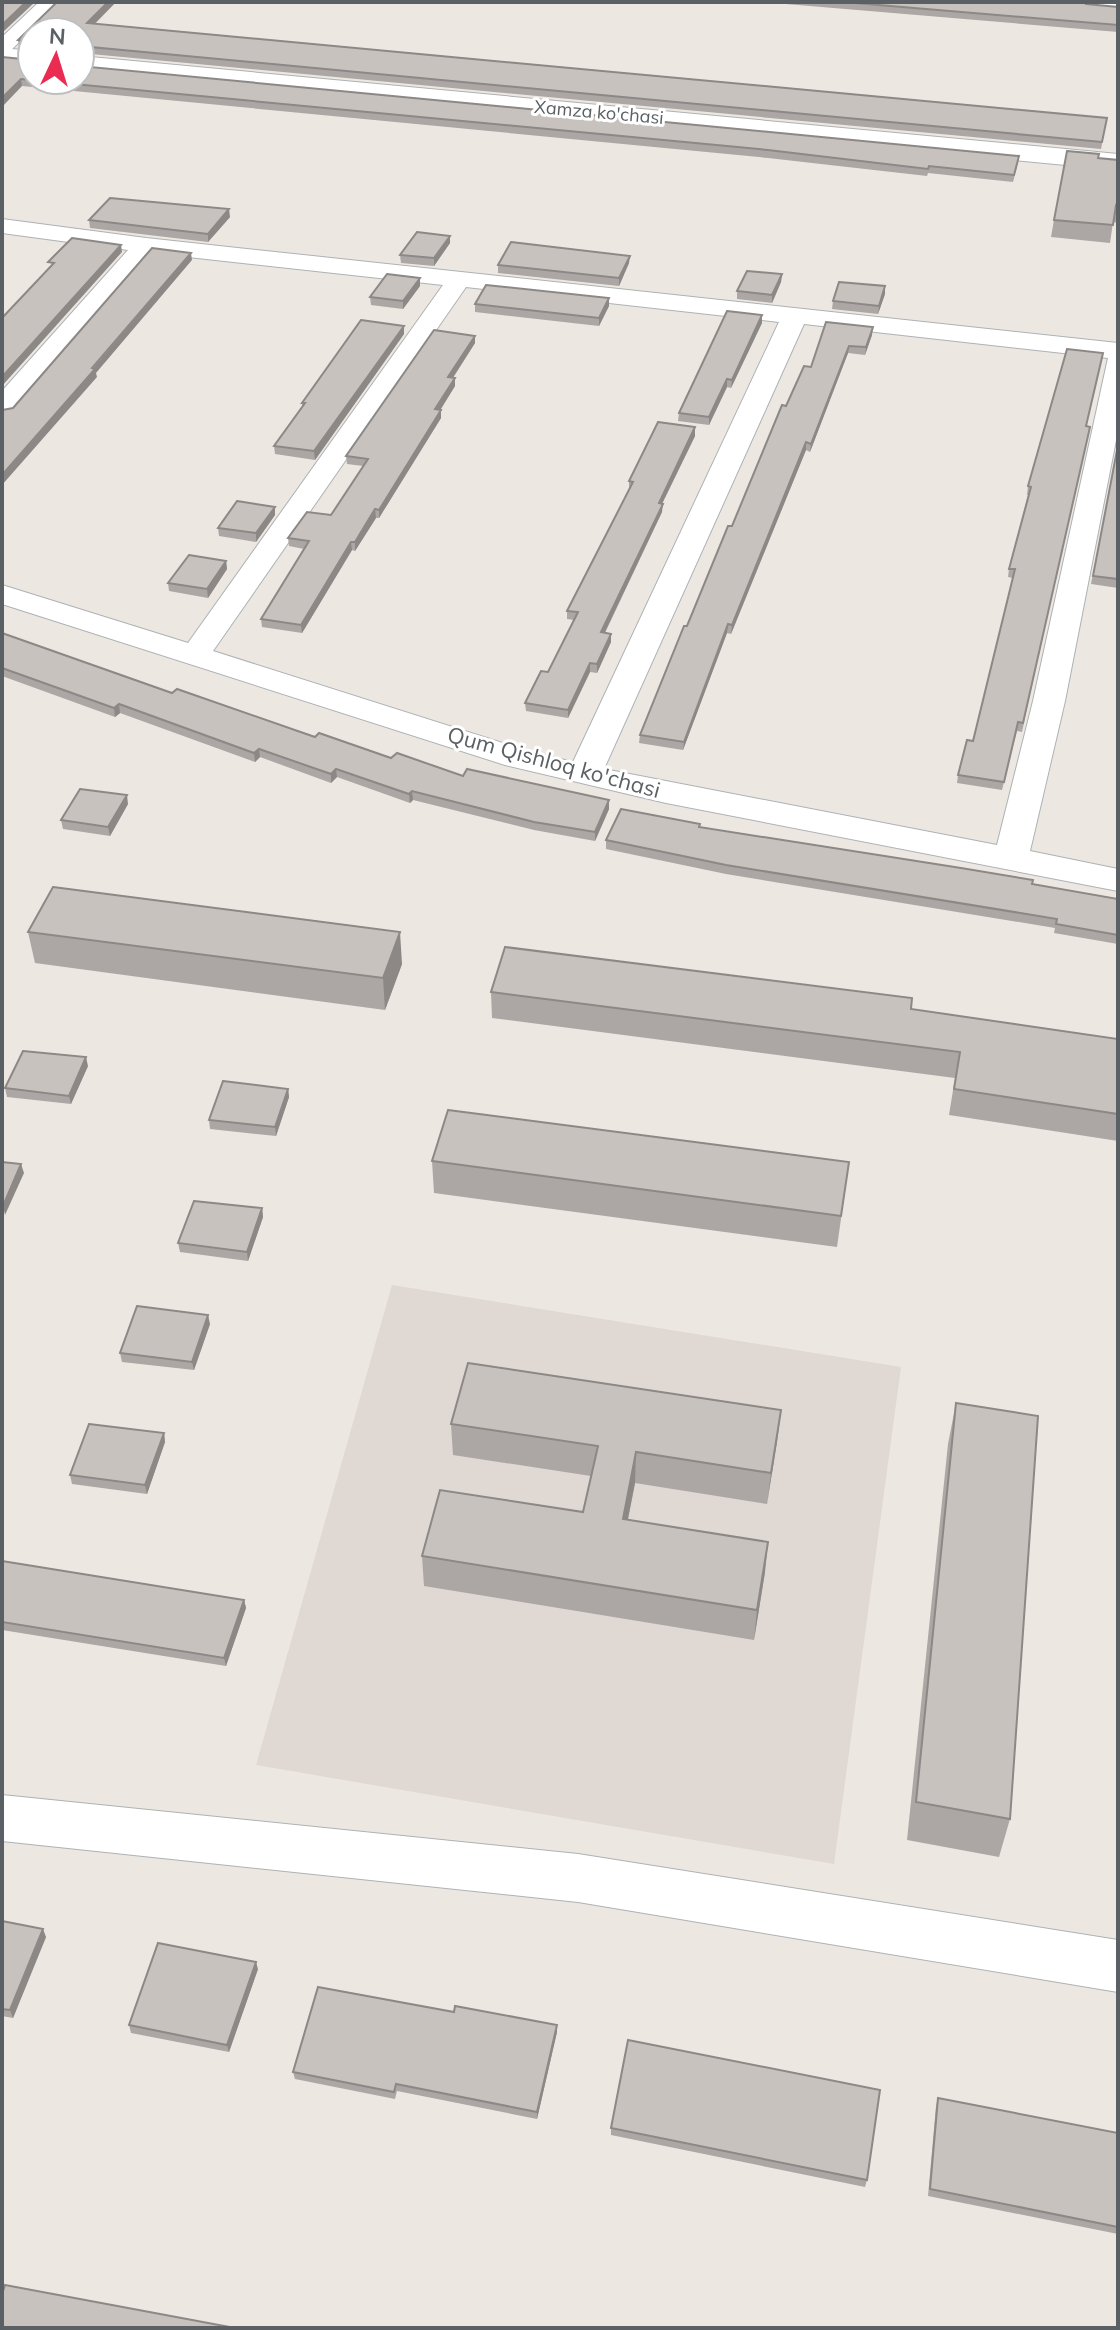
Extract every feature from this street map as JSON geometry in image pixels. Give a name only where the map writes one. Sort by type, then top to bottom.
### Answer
[{"type":"street","points":[[2,48],[51,2]]},
{"type":"street","points":[[1085,2],[1118,5]]},
{"type":"street","name":"Xamza ko'chasi","points":[[96,65],[1118,162]]},
{"type":"street","points":[[2,226],[146,245],[1118,351]]},
{"type":"street","points":[[2,408],[146,245]]},
{"type":"street","points":[[195,655],[459,280]]},
{"type":"street","points":[[584,775],[794,317]]},
{"type":"street","points":[[1011,857],[1049,701],[1118,362]]},
{"type":"street","name":"Qum Qishloq ko'chasi","points":[[2,594],[517,758],[584,775],[1118,880]]},
{"type":"street","points":[[2,1818],[578,1878],[1118,1966]]},
{"type":"shaded area","points":[[392,1285],[901,1367],[834,1864],[256,1765]]},
{"type":"building","points":[[2,2],[26,2],[2,25]]},
{"type":"building","points":[[57,2],[108,2],[94,16],[43,16]]},
{"type":"building","points":[[843,2],[1083,2],[1118,7],[1118,25]]},
{"type":"building","points":[[96,24],[1107,118],[1102,142],[96,48]]},
{"type":"building","points":[[2,57],[16,58],[16,84],[2,98]]},
{"type":"building","points":[[96,68],[1019,156],[1014,175],[929,166],[928,169],[768,150],[96,86]]},
{"type":"building","points":[[1067,151],[1099,154],[1098,158],[1118,160],[1118,206],[1113,225],[1054,220]]},
{"type":"building","points":[[110,198],[229,209],[208,234],[89,220]]},
{"type":"building","points":[[417,232],[450,236],[434,258],[400,255]]},
{"type":"building","points":[[72,238],[121,245],[2,377],[2,318],[54,263],[48,262]]},
{"type":"building","points":[[511,242],[630,256],[619,278],[498,265]]},
{"type":"building","points":[[152,248],[191,253],[2,475],[2,410],[13,408]]},
{"type":"building","points":[[747,271],[782,274],[772,295],[737,291]]},
{"type":"building","points":[[387,274],[420,278],[403,301],[370,297]]},
{"type":"building","points":[[839,282],[885,286],[879,306],[833,301]]},
{"type":"building","points":[[486,285],[609,298],[599,318],[475,304]]},
{"type":"building","points":[[727,311],[762,315],[732,380],[727,379],[709,417],[679,413]]},
{"type":"building","points":[[361,320],[404,326],[314,451],[274,446],[305,403],[302,403]]},
{"type":"building","points":[[826,322],[873,327],[866,347],[849,346],[811,444],[806,442],[732,625],[728,624],[684,742],[640,735],[684,626],[687,626],[728,526],[732,526],[782,405],[786,406],[804,366],[811,367]]},
{"type":"building","points":[[434,330],[475,336],[448,377],[455,378],[435,409],[441,410],[379,510],[375,509],[355,542],[351,542],[301,625],[261,619],[309,541],[288,538],[307,512],[331,515],[368,459],[346,456]]},
{"type":"building","points":[[1067,349],[1103,353],[1086,426],[1090,427],[1023,723],[1018,722],[1004,782],[958,775],[967,740],[973,741],[1015,569],[1009,569],[1031,487],[1028,486]]},
{"type":"building","points":[[658,422],[695,427],[659,503],[663,504],[601,632],[611,634],[597,664],[590,663],[568,710],[525,703],[541,671],[548,672],[578,612],[567,611],[633,482],[629,481]]},
{"type":"building","points":[[1118,445],[1118,579],[1093,576]]},
{"type":"building","points":[[237,501],[275,507],[256,533],[218,528]]},
{"type":"building","points":[[189,555],[226,561],[207,589],[168,583]]},
{"type":"building","points":[[2,633],[172,693],[177,689],[315,737],[319,733],[391,758],[397,753],[463,776],[467,769],[609,800],[595,832],[534,822],[412,791],[409,794],[336,769],[331,774],[259,749],[254,753],[119,704],[114,708],[2,668]]},
{"type":"building","points":[[80,789],[127,795],[108,827],[61,820]]},
{"type":"building","points":[[621,809],[700,824],[699,827],[1033,880],[1032,884],[1118,899],[1118,935],[1056,924],[1057,919],[726,865],[606,840]]},
{"type":"building","points":[[53,887],[400,932],[383,978],[28,932]]},
{"type":"building","points":[[505,947],[912,998],[911,1009],[1118,1039],[1118,1114],[954,1089],[960,1052],[491,992]]},
{"type":"building","points":[[23,1051],[86,1057],[69,1096],[5,1088]]},
{"type":"building","points":[[223,1081],[288,1089],[275,1127],[209,1120]]},
{"type":"building","points":[[448,1110],[849,1162],[841,1216],[432,1161]]},
{"type":"building","points":[[2,1162],[21,1164],[3,1206],[2,1206]]},
{"type":"building","points":[[194,1201],[262,1208],[247,1252],[178,1243]]},
{"type":"building","points":[[137,1306],[208,1315],[192,1362],[120,1353]]},
{"type":"building","points":[[468,1363],[781,1410],[771,1473],[636,1452],[623,1519],[768,1542],[757,1610],[422,1556],[440,1490],[583,1512],[598,1446],[451,1424]]},
{"type":"building","points":[[956,1403],[1038,1416],[1010,1819],[916,1802]]},
{"type":"building","points":[[89,1424],[164,1433],[145,1485],[70,1475]]},
{"type":"building","points":[[2,1561],[244,1600],[224,1658],[2,1622]]},
{"type":"building","points":[[2,1921],[43,1929],[10,2010],[2,2009]]},
{"type":"building","points":[[158,1943],[256,1962],[227,2045],[129,2025]]},
{"type":"building","points":[[318,1987],[454,2012],[455,2006],[557,2025],[537,2112],[396,2084],[394,2092],[293,2072]]},
{"type":"building","points":[[628,2040],[880,2090],[867,2180],[611,2128]]},
{"type":"building","points":[[938,2098],[1118,2133],[1118,2227],[930,2189]]},
{"type":"building","points":[[5,2285],[235,2328],[2,2328]]}]
